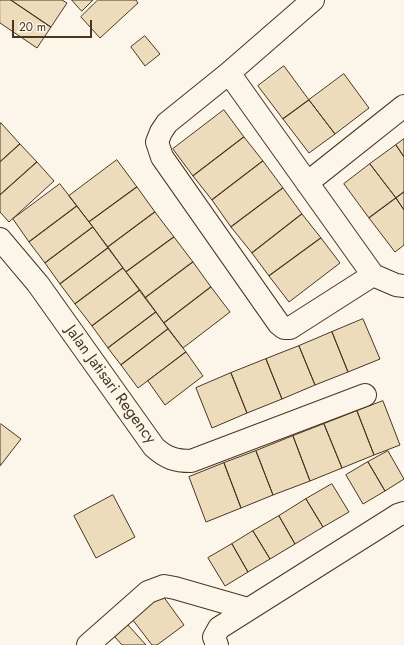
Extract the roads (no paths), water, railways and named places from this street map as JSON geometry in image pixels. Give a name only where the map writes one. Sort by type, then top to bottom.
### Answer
[{"type":"street","points":[[313,0],[229,73],[167,123],[157,142],[162,157],[279,324],[284,328],[290,328],[372,275]]},
{"type":"street","points":[[229,73],[372,275],[396,285],[404,286]]},
{"type":"street","points":[[307,183],[404,106]]},
{"type":"street","name":"Jalan Jatisari Regency","points":[[0,238],[38,284],[154,447],[171,459],[191,461],[365,395]]},
{"type":"street","points":[[217,645],[214,637],[219,628],[385,523],[404,513]]},
{"type":"street","points":[[88,645],[148,592],[164,586],[248,609]]}]
